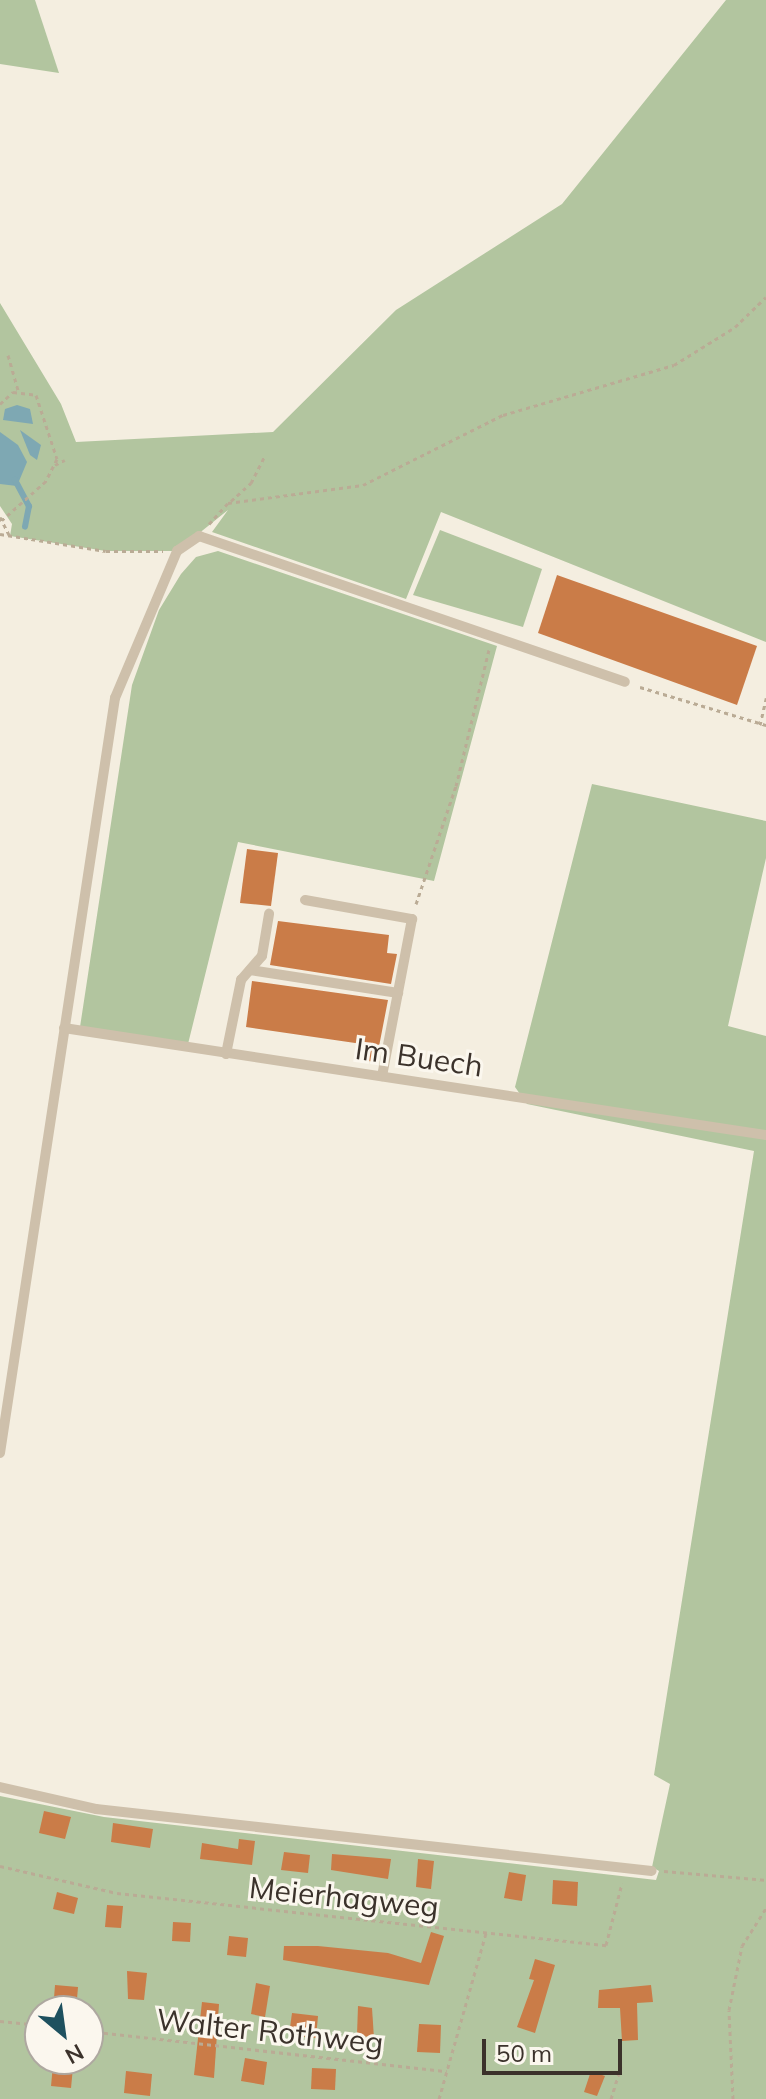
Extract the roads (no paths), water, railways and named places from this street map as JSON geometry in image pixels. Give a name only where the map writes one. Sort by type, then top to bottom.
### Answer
[{"type":"lane","points":[[0,1453],[115,698],[177,551],[199,536],[492,639],[625,682]]},
{"type":"lane","points":[[305,900],[412,919],[382,1076]]},
{"type":"lane","points":[[226,1054],[241,980],[262,956],[269,914]]},
{"type":"lane","points":[[250,970],[398,993]]},
{"type":"lane","name":"Im Buech","points":[[64,1028],[766,1135]]},
{"type":"lane","points":[[0,1787],[112,1811],[652,1871]]},
{"type":"water","points":[[17,405],[30,409],[33,424],[3,420],[5,409]]},
{"type":"water","points":[[20,430],[41,445],[37,460],[30,455]]},
{"type":"water","points":[[0,432],[18,445],[27,462],[17,486],[0,484]]},
{"type":"waterway","points":[[15,480],[29,506],[25,527]]}]
